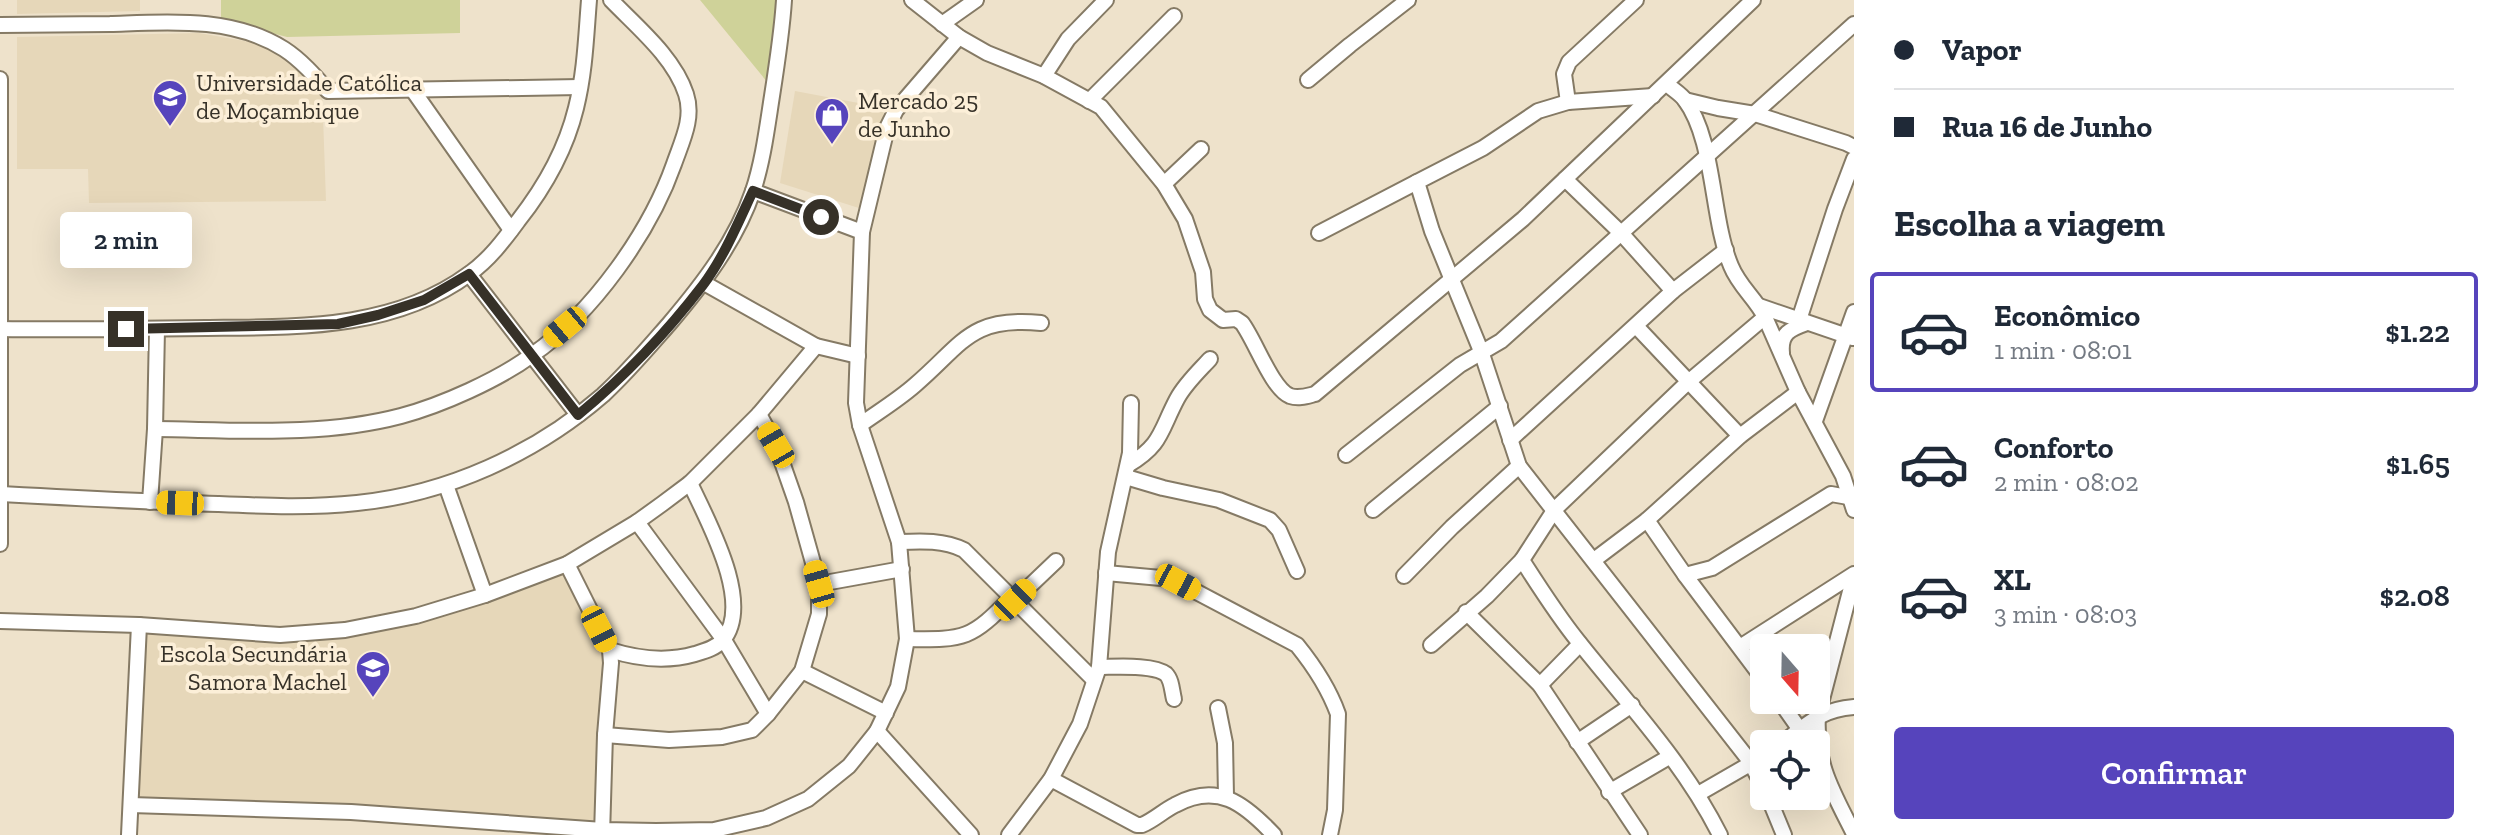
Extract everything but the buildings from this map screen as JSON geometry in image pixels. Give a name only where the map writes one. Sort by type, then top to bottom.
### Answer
[{"type":"street","points":[[0,329],[338,324],[424,300],[469,274],[497,248],[530,206],[556,162],[575,111],[586,58],[589,0]]},
{"type":"street","points":[[155,429],[303,431],[356,426],[404,415],[449,399],[532,356],[565,327],[604,286],[664,193],[689,117],[686,94],[670,65],[611,0]]},
{"type":"street","points":[[0,494],[298,507],[359,503],[446,485],[533,445],[605,393],[639,358],[704,283],[735,231],[753,191],[766,137],[784,0]]},
{"type":"street","points":[[912,0],[959,37],[987,53],[1044,76],[1101,107],[1164,184],[1185,219],[1203,272],[1205,299],[1210,310],[1223,320],[1236,319],[1242,323],[1251,334],[1276,383],[1288,396],[1301,398],[1315,394],[1523,219],[1753,0]]},
{"type":"street","points":[[942,24],[976,0]]},
{"type":"street","points":[[1044,76],[1068,39],[1106,0]]},
{"type":"street","points":[[1308,80],[1408,0]]},
{"type":"street","points":[[1568,102],[1564,74],[1569,62],[1636,0]]},
{"type":"street","points":[[1089,101],[1174,16]]},
{"type":"street","points":[[0,25],[186,22],[219,26],[253,35],[282,48],[305,65],[328,91],[580,87]]},
{"type":"street","points":[[1346,455],[1481,351],[1501,341],[1854,24]]},
{"type":"street","points":[[131,805],[351,812],[602,833],[714,830],[766,818],[808,799],[849,766],[877,731],[898,687],[907,639],[899,542],[860,425],[856,403],[862,232],[887,128],[896,110],[959,37]]},
{"type":"street","points":[[0,79],[0,544]]},
{"type":"street","points":[[1667,84],[1685,100],[1702,136],[1726,250],[1741,286],[1762,311],[1798,392],[1853,501]]},
{"type":"street","points":[[412,89],[511,230]]},
{"type":"street","points":[[1319,233],[1483,148],[1538,111],[1568,102],[1653,96]]},
{"type":"street","points":[[1685,100],[1755,114],[1851,142]]},
{"type":"street","points":[[1164,184],[1201,149]]},
{"type":"street","points":[[1782,353],[1783,335],[1803,322],[1835,209],[1854,159]]},
{"type":"street","points":[[1565,179],[1621,233],[1673,291]]},
{"type":"street","points":[[1417,182],[1432,231],[1481,351],[1519,466],[1750,750]]},
{"type":"street","points":[[753,191],[862,232]]},
{"type":"street","points":[[1510,440],[1673,291],[1726,250]]},
{"type":"street","points":[[469,274],[578,415]]},
{"type":"street","points":[[704,283],[816,346],[858,356]]},
{"type":"street","points":[[1762,311],[1850,338]]},
{"type":"street","points":[[1431,645],[1487,596],[1522,560],[1555,509],[1762,311]]},
{"type":"street","points":[[1815,421],[1850,338],[1854,312]]},
{"type":"street","points":[[860,425],[913,387],[969,335],[994,323],[1018,320],[1041,323]]},
{"type":"street","points":[[1636,326],[1740,436]]},
{"type":"street","points":[[150,502],[157,329]]},
{"type":"street","points":[[0,621],[139,625],[280,635],[345,630],[416,616],[485,595],[567,564],[637,522],[690,483],[759,414],[816,346]]},
{"type":"street","points":[[1127,471],[1157,442],[1178,397],[1210,359]]},
{"type":"street","points":[[1594,560],[1647,520],[1740,436],[1798,392]]},
{"type":"street","points":[[1009,835],[1051,779],[1080,724],[1096,674],[1108,552],[1127,471],[1131,403]]},
{"type":"street","points":[[1373,510],[1500,406]]},
{"type":"street","points":[[605,735],[669,740],[722,737],[752,730],[802,671],[819,614],[819,584],[776,445],[759,414]]},
{"type":"street","points":[[1404,576],[1519,466]]},
{"type":"street","points":[[1127,471],[1163,488],[1219,500],[1270,520],[1279,530],[1297,571]]},
{"type":"street","points":[[1685,575],[1712,568],[1831,494],[1843,476]]},
{"type":"street","points":[[610,650],[634,658],[679,658],[711,649],[724,640],[733,615],[731,585],[716,538],[690,483]]},
{"type":"street","points":[[446,485],[485,595]]},
{"type":"street","points":[[1831,494],[1853,501]]},
{"type":"street","points":[[1647,520],[1750,661]]},
{"type":"street","points":[[637,522],[724,640],[768,714]]},
{"type":"street","points":[[899,542],[952,544],[964,550],[1096,674],[1146,668],[1164,672],[1169,678],[1174,699]]},
{"type":"street","points":[[1522,560],[1541,593],[1632,705],[1698,794],[1720,835]]},
{"type":"street","points":[[907,639],[947,640],[973,632],[1056,561]]},
{"type":"street","points":[[567,564],[610,650],[602,833]]},
{"type":"street","points":[[1703,597],[1712,568]]},
{"type":"street","points":[[819,584],[902,569]]},
{"type":"street","points":[[1106,573],[1178,582],[1297,645],[1333,700],[1338,714],[1336,798],[1330,835]]},
{"type":"street","points":[[1740,647],[1854,575]]},
{"type":"street","points":[[1817,730],[1818,715],[1854,575]]},
{"type":"street","points":[[1466,612],[1540,685],[1640,835]]},
{"type":"street","points":[[129,835],[139,625]]},
{"type":"street","points":[[1540,685],[1580,644]]},
{"type":"street","points":[[802,671],[886,713]]},
{"type":"street","points":[[1577,742],[1632,705]]},
{"type":"street","points":[[1790,714],[1801,729],[1818,715],[1854,707]]},
{"type":"street","points":[[1218,708],[1225,743],[1226,796]]},
{"type":"street","points":[[877,731],[971,835]]},
{"type":"street","points":[[1609,792],[1669,757]]},
{"type":"street","points":[[1698,794],[1750,765]]},
{"type":"street","points":[[1051,779],[1142,830],[1174,805],[1197,796],[1226,796],[1252,813],[1274,835]]},
{"type":"street","points":[[1830,782],[1854,834]]},
{"type":"street","points":[[1774,810],[1784,835]]},
{"type":"shaded area","points":[[17,0],[140,0],[140,11],[17,14]]},
{"type":"shaded area","name":"Universidade Católica de Moçambique","points":[[199,33],[274,46],[322,88],[326,201],[89,203],[88,169],[17,169],[17,37]]},
{"type":"shaded area","name":"Mercado 25 de Junho","points":[[795,91],[885,108],[862,209],[780,183]]},
{"type":"shaded area","name":"Escola Secundária Samora Machel","points":[[564,566],[609,651],[601,826],[132,799],[138,627],[348,632]]},
{"type":"green space","points":[[221,0],[460,0],[460,33],[287,37],[221,20]]},
{"type":"green space","points":[[700,0],[779,0],[771,42],[768,83]]},
{"type":"place","name":"Universidade Católica de Moçambique","points":[[170,128]]},
{"type":"place","name":"Mercado 25 de Junho","points":[[832,146]]},
{"type":"place","name":"Escola Secundária Samora Machel","points":[[373,699]]},
{"type":"route","points":[[126,329],[338,324],[424,300],[469,274],[578,415],[639,358],[704,283],[735,231],[753,191],[821,217]]}]
